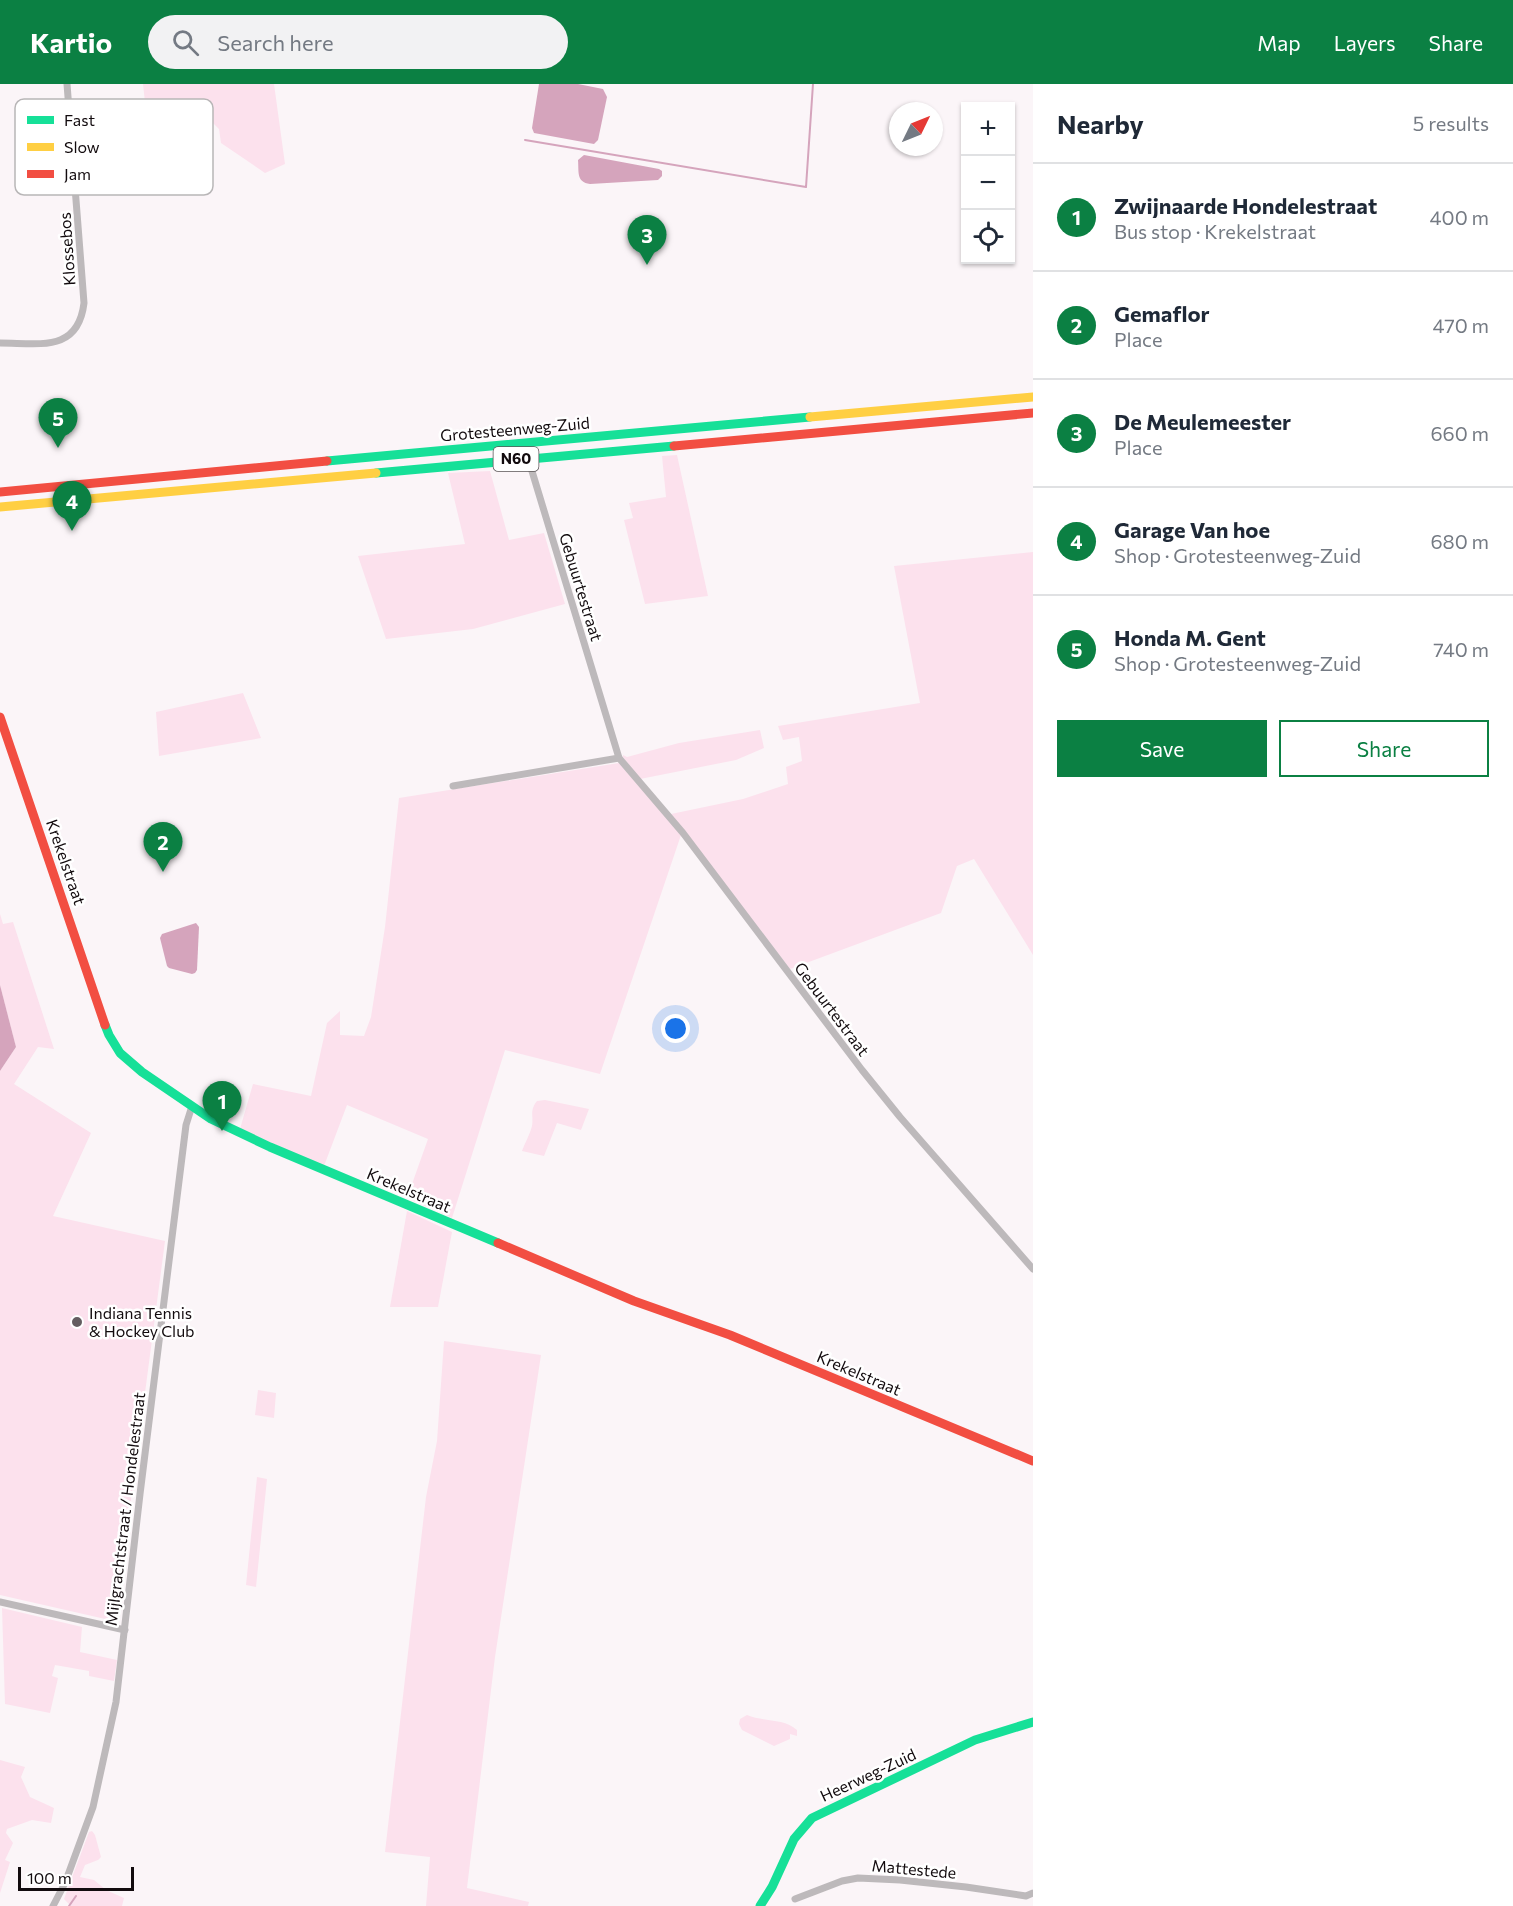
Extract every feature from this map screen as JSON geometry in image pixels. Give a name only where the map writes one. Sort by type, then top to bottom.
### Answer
[{"type":"main road","name":"Grotesteenweg-Zuid","points":[[0,492],[1033,397]]},
{"type":"main road","name":"Grotesteenweg-Zuid","points":[[0,507],[1033,413]]},
{"type":"main road","name":"Krekelstraat","points":[[0,717],[109,1035],[120,1053],[142,1072],[225,1126],[270,1147],[634,1301],[750,1343],[1033,1461]]},
{"type":"main road","name":"Heerweg-Zuid","points":[[760,1906],[772,1887],[794,1839],[812,1818],[975,1740],[1033,1722]]},
{"type":"street","name":"Klossebos","points":[[67,84],[68,99]]},
{"type":"street","name":"Klossebos","points":[[0,343],[51,343],[65,339],[83,318],[84,303],[76,195]]},
{"type":"street","name":"Gebuurtestraat","points":[[528,458],[619,758],[683,833],[900,1118],[1033,1269]]},
{"type":"street","points":[[453,786],[619,758]]},
{"type":"street","name":"Mijlgrachtstraat / Hondelestraat","points":[[53,1906],[65,1883],[85,1830],[98,1787],[116,1702],[186,1125],[192,1106]]},
{"type":"street","points":[[0,1602],[125,1630]]},
{"type":"street","name":"Mattestede","points":[[795,1899],[842,1881],[858,1878],[933,1883],[1026,1896],[1033,1893]]},
{"type":"shaded area","points":[[143,84],[274,84],[285,164],[265,173],[221,143],[219,129],[213,123],[213,99],[145,99]]},
{"type":"shaded area","points":[[539,84],[578,84],[603,89],[607,97],[598,140],[594,144],[534,133],[532,128]]},
{"type":"shaded area","points":[[584,155],[659,169],[662,171],[662,176],[658,180],[586,183],[580,179],[578,169],[578,160]]},
{"type":"shaded area","points":[[677,455],[708,596],[645,604],[624,520],[633,518],[629,503],[666,497],[662,456]]},
{"type":"shaded area","points":[[490,471],[509,540],[544,533],[565,604],[473,629],[386,639],[358,556],[465,544],[448,473]]},
{"type":"shaded area","points":[[1033,552],[1033,955],[974,859],[957,866],[941,913],[790,969],[671,814],[743,799],[788,784],[786,767],[802,761],[799,737],[783,740],[778,726],[920,703],[894,566]]},
{"type":"shaded area","points":[[243,693],[261,738],[159,756],[156,712]]},
{"type":"shaded area","points":[[760,730],[764,748],[736,760],[640,779],[623,757],[623,755],[627,757],[679,743]]},
{"type":"shaded area","points":[[619,763],[681,835],[600,1074],[505,1050],[452,1218],[407,1198],[428,1139],[347,1105],[324,1166],[240,1129],[253,1084],[311,1096],[327,1023],[340,1011],[340,1035],[364,1036],[371,1017],[385,927],[399,798]]},
{"type":"shaded area","name":"Indiana Tennis & Hockey Club","points":[[0,914],[3,924],[13,922],[54,1049],[38,1047],[14,1084],[91,1133],[53,1216],[165,1241],[118,1616],[114,1621],[0,1595],[0,1071],[16,1047],[0,985]]},
{"type":"shaded area","points":[[196,923],[199,927],[197,970],[192,974],[169,968],[160,938],[162,934]]},
{"type":"shaded area","points":[[0,985],[16,1047],[0,1071]]},
{"type":"shaded area","points":[[545,1100],[589,1109],[581,1130],[557,1123],[544,1156],[522,1151],[532,1126],[533,1108],[537,1101]]},
{"type":"shaded area","points":[[407,1211],[452,1232],[438,1307],[390,1307]]},
{"type":"shaded area","points":[[444,1341],[541,1355],[495,1657],[467,1888],[529,1902],[528,1906],[426,1906],[430,1857],[385,1852],[426,1497],[437,1441]]},
{"type":"shaded area","points":[[258,1390],[276,1393],[274,1418],[255,1415]]},
{"type":"shaded area","points":[[257,1477],[267,1479],[256,1587],[246,1585]]},
{"type":"shaded area","points":[[2,1608],[82,1627],[80,1652],[117,1660],[114,1681],[89,1676],[89,1671],[55,1665],[52,1676],[58,1678],[50,1713],[5,1704]]},
{"type":"shaded area","points":[[747,1715],[792,1726],[797,1730],[797,1736],[790,1734],[790,1739],[774,1746],[742,1730],[739,1724],[740,1719]]},
{"type":"shaded area","points":[[0,1760],[25,1767],[21,1777],[30,1797],[54,1808],[51,1823],[32,1820],[7,1829],[6,1833],[13,1843],[5,1860],[10,1862],[0,1893]]},
{"type":"shaded area","points":[[92,1831],[101,1857],[85,1865],[80,1877],[94,1880],[106,1890],[124,1898],[122,1906],[71,1906],[64,1899],[89,1832]]},
{"type":"waterway","points":[[525,140],[806,187],[813,84]]},
{"type":"waterway","points":[[69,1906],[76,1896]]},
{"type":"traffic: fast","points":[[327,461],[810,417]]},
{"type":"traffic: fast","points":[[376,473],[674,446]]},
{"type":"traffic: fast","points":[[105,1025],[120,1053],[142,1072],[211,1119],[270,1147],[498,1243]]},
{"type":"traffic: fast","points":[[760,1906],[772,1887],[794,1839],[812,1818],[975,1740],[1033,1722]]},
{"type":"traffic: slow","points":[[810,417],[1033,397]]},
{"type":"traffic: slow","points":[[0,507],[376,473]]},
{"type":"traffic: jam","points":[[674,446],[1033,413]]},
{"type":"traffic: jam","points":[[0,492],[327,461]]},
{"type":"traffic: jam","points":[[0,717],[105,1025]]},
{"type":"traffic: jam","points":[[498,1243],[634,1301],[730,1335],[1033,1461]]},
{"type":"place","name":"De Meulemeester","points":[[647,265]]},
{"type":"place","name":"Honda M. Gent","points":[[58,448]]},
{"type":"place","name":"Garage Van hoe","points":[[72,531]]},
{"type":"place","name":"Gemaflor","points":[[163,872]]},
{"type":"place","name":"Zwijnaarde Hondelestraat","points":[[222,1131]]},
{"type":"place","name":"Indiana Tennis & Hockey Club","points":[[77,1322]]}]
